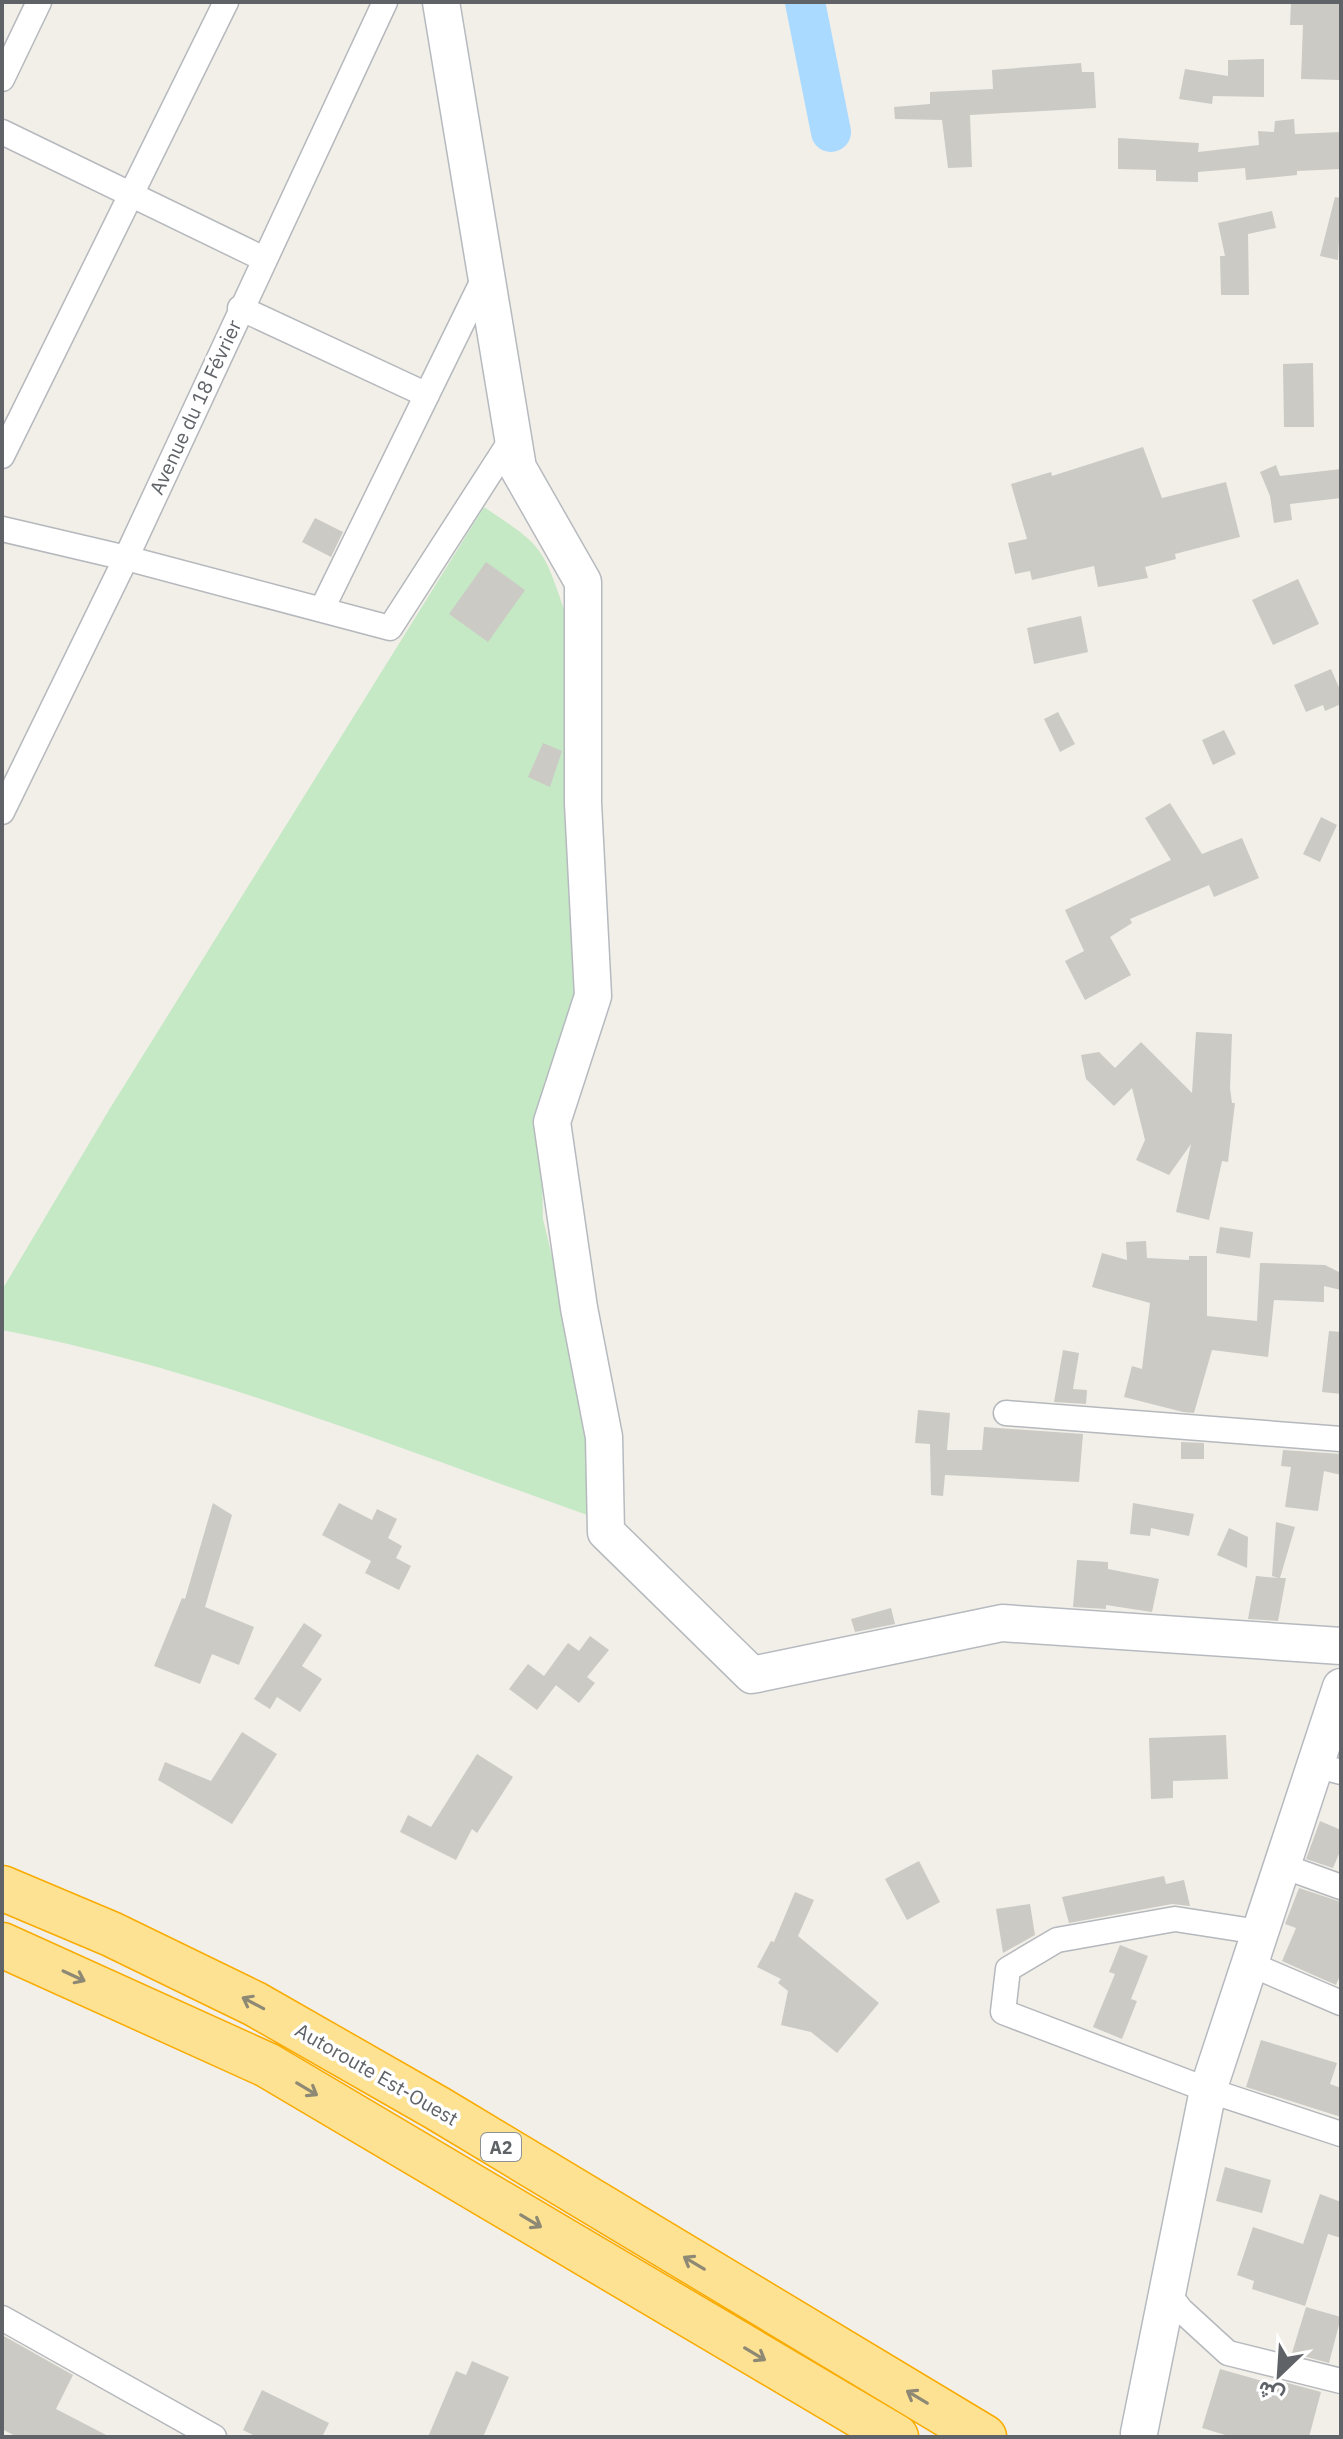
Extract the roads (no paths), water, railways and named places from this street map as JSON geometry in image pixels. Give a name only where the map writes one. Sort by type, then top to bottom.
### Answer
[{"type":"highway","name":"Autoroute Est-Ouest","points":[[2,1888],[111,1934],[255,2004],[437,2108],[984,2437]]},
{"type":"highway","name":"A2","points":[[2,1945],[267,2065],[896,2437]]},
{"type":"street","points":[[2,79],[39,2]]},
{"type":"street","points":[[2,456],[226,2]]},
{"type":"street","name":"Avenue du 18 Février","points":[[2,812],[126,558],[385,2]]},
{"type":"street","points":[[441,2],[518,468],[583,582],[583,803],[593,996],[552,1122],[579,1308],[604,1437],[606,1532],[752,1675],[1002,1623],[1341,1646]]},
{"type":"street","points":[[2,132],[264,259]]},
{"type":"street","points":[[322,609],[486,274]]},
{"type":"street","points":[[240,308],[427,395]]},
{"type":"street","points":[[2,529],[126,558],[390,628],[513,437]]},
{"type":"street","points":[[1006,1413],[1341,1439]]},
{"type":"street","points":[[1138,2435],[1208,2090],[1280,1865],[1328,1768],[1341,1687]]},
{"type":"street","points":[[1280,1865],[1341,1887]]},
{"type":"street","points":[[1341,2003],[1254,1948],[1175,1919],[1057,1940],[1008,1969],[1003,2012],[1208,2090],[1341,2134]]},
{"type":"street","points":[[1166,2291],[1181,2310],[1228,2353],[1341,2381]]},
{"type":"street","points":[[2,2318],[214,2437]]},
{"type":"waterway","points":[[805,2],[831,132]]}]
